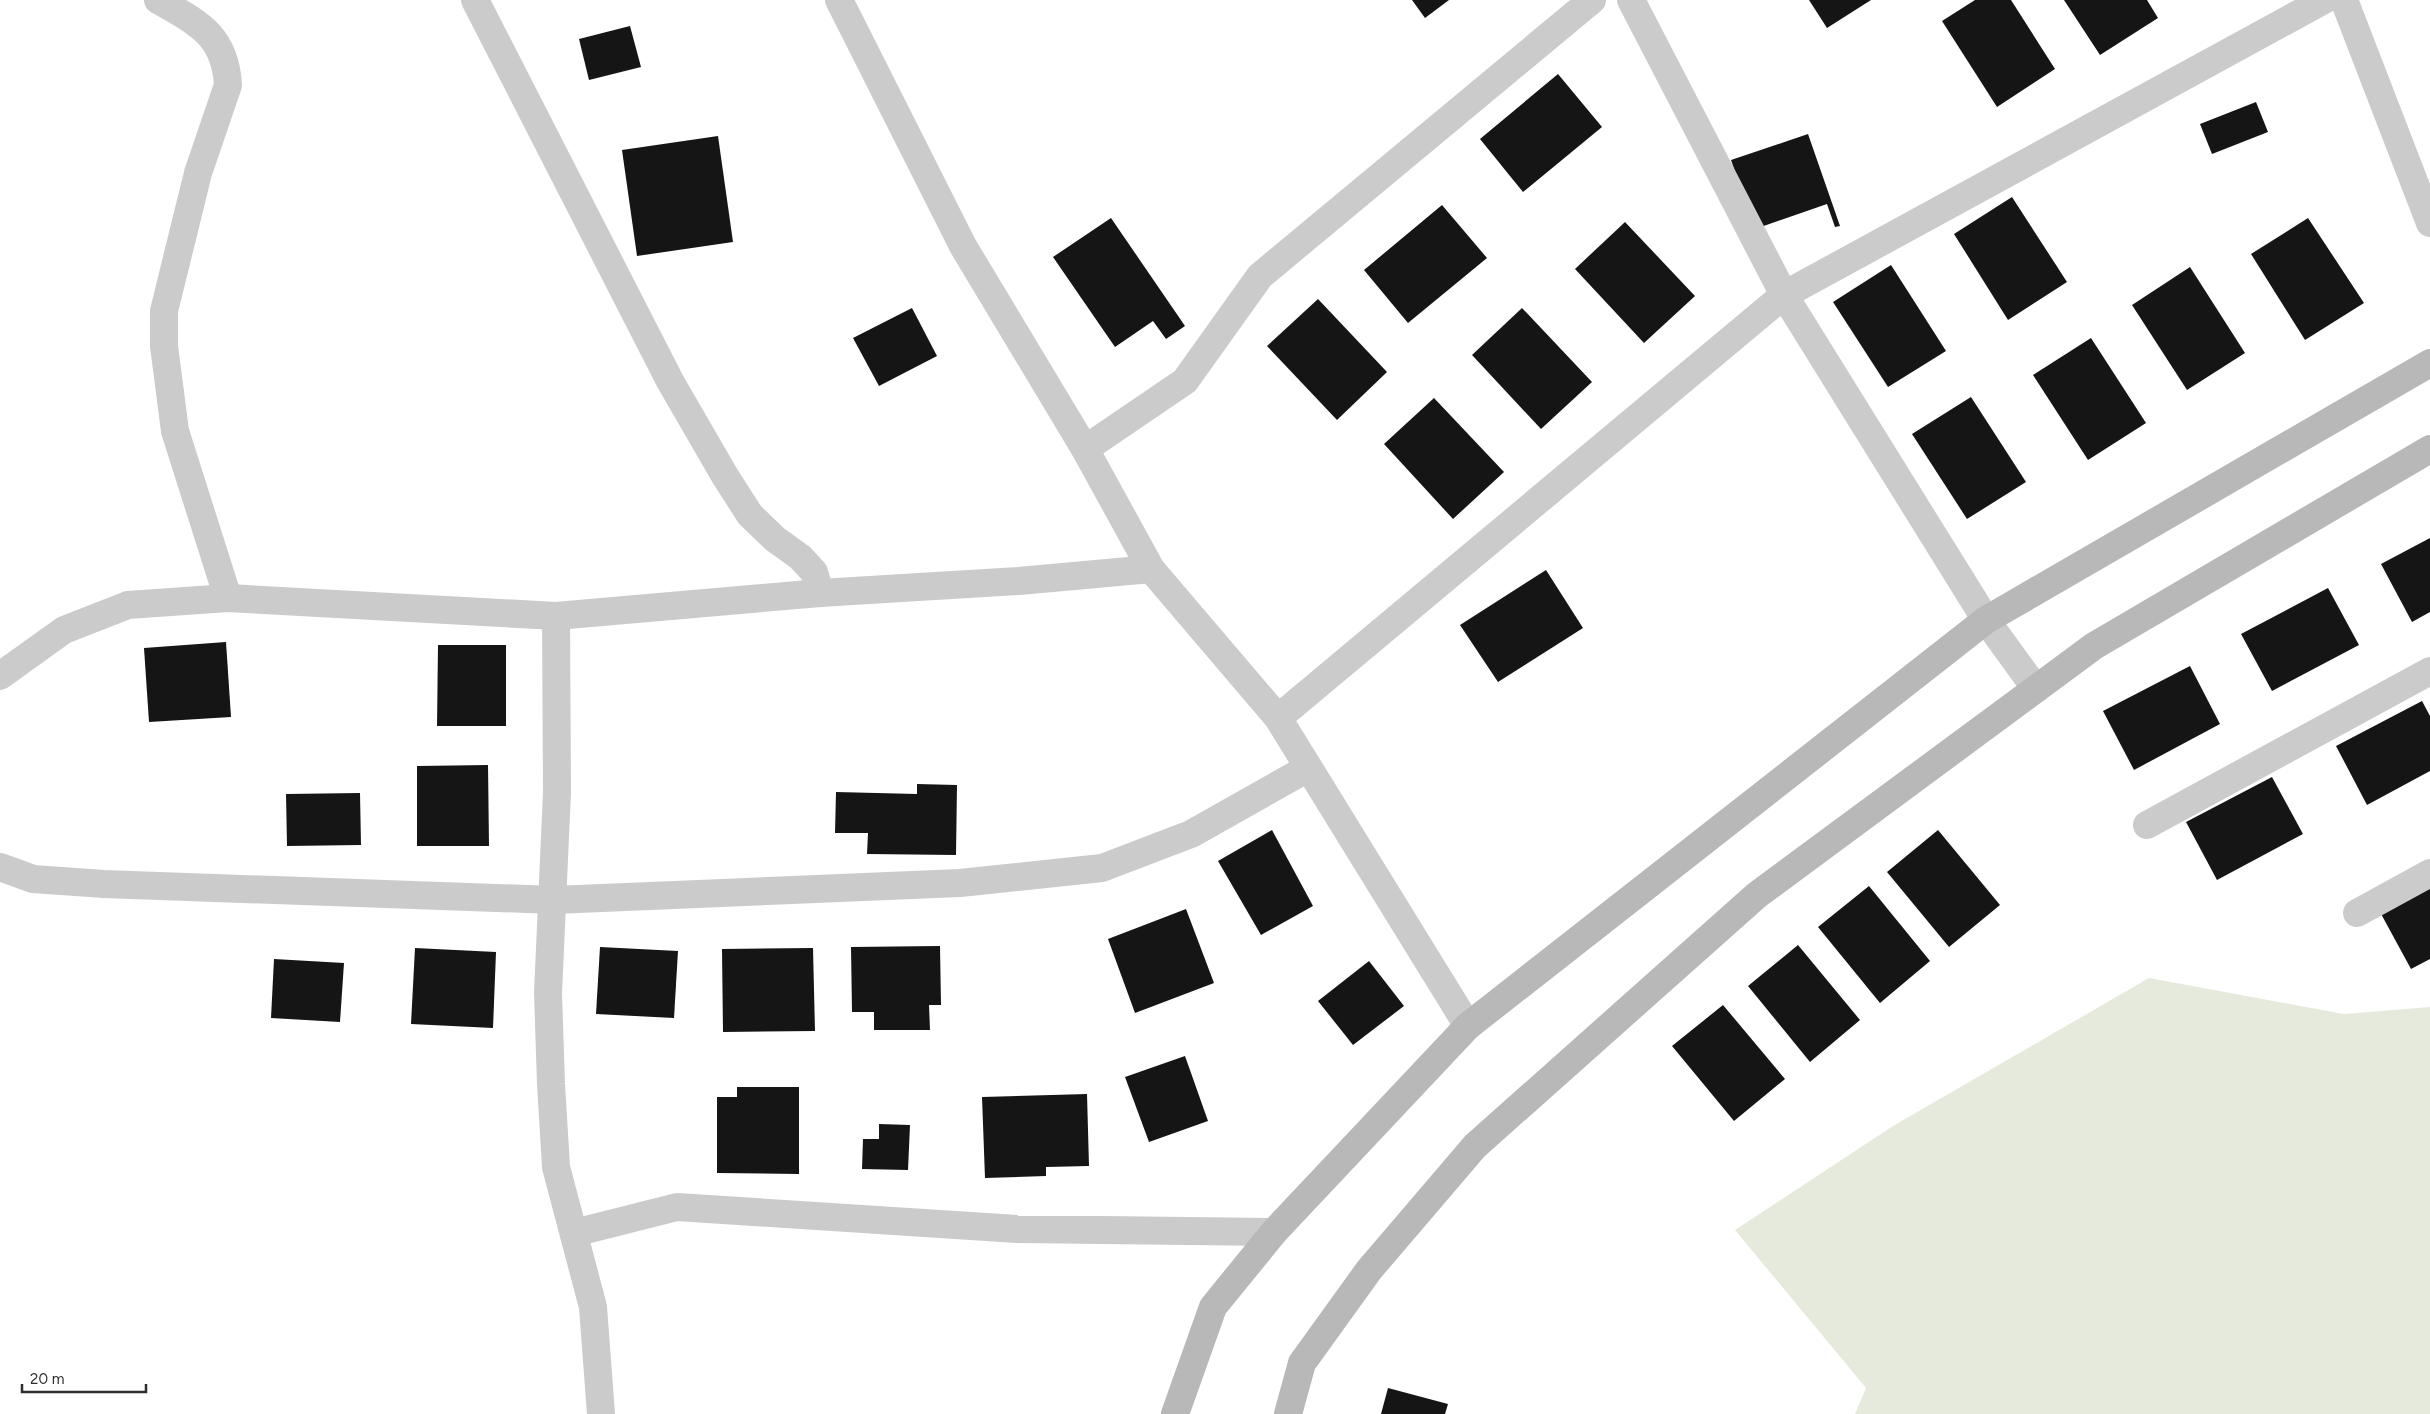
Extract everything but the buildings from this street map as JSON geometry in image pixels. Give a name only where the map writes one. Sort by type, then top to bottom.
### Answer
[{"type":"main road","points":[[1175,1414],[1213,1307],[1274,1232],[1468,1026],[1986,620],[2430,363]]},
{"type":"main road","points":[[1288,1414],[1302,1363],[1369,1270],[1476,1146],[1757,895],[2094,646],[2430,448]]},
{"type":"street","points":[[158,0],[194,20],[207,30],[216,43],[227,70],[228,85],[198,173],[164,311],[164,346],[175,431],[228,598]]},
{"type":"street","points":[[475,0],[670,380],[725,476],[750,515],[775,539],[800,557],[814,572],[820,593]]},
{"type":"street","points":[[838,0],[963,246],[1085,449],[1151,569],[1278,718],[1468,1026]]},
{"type":"street","points":[[1085,449],[1185,381],[1260,276],[1592,0]]},
{"type":"street","points":[[1631,0],[1784,295],[1986,620],[2036,689]]},
{"type":"street","points":[[1278,718],[1784,295],[2324,0]]},
{"type":"street","points":[[2344,0],[2430,222]]},
{"type":"street","points":[[0,676],[64,630],[128,605],[228,598],[556,616],[820,593],[1019,581],[1151,569]]},
{"type":"street","points":[[556,616],[557,792],[554,900],[548,993],[554,1140],[556,1167],[593,1307],[601,1414]]},
{"type":"street","points":[[2147,825],[2430,671]]},
{"type":"street","points":[[0,867],[33,879],[104,884],[554,900],[960,883],[1102,868],[1191,834],[1308,768]]},
{"type":"street","points":[[2357,913],[2430,873]]},
{"type":"street","points":[[574,1233],[678,1206],[1017,1229],[1274,1232]]},
{"type":"shaded area","points":[[2149,978],[2344,1014],[2430,1007],[2430,1414],[1855,1414],[1866,1388],[1735,1230],[1893,1126]]}]
